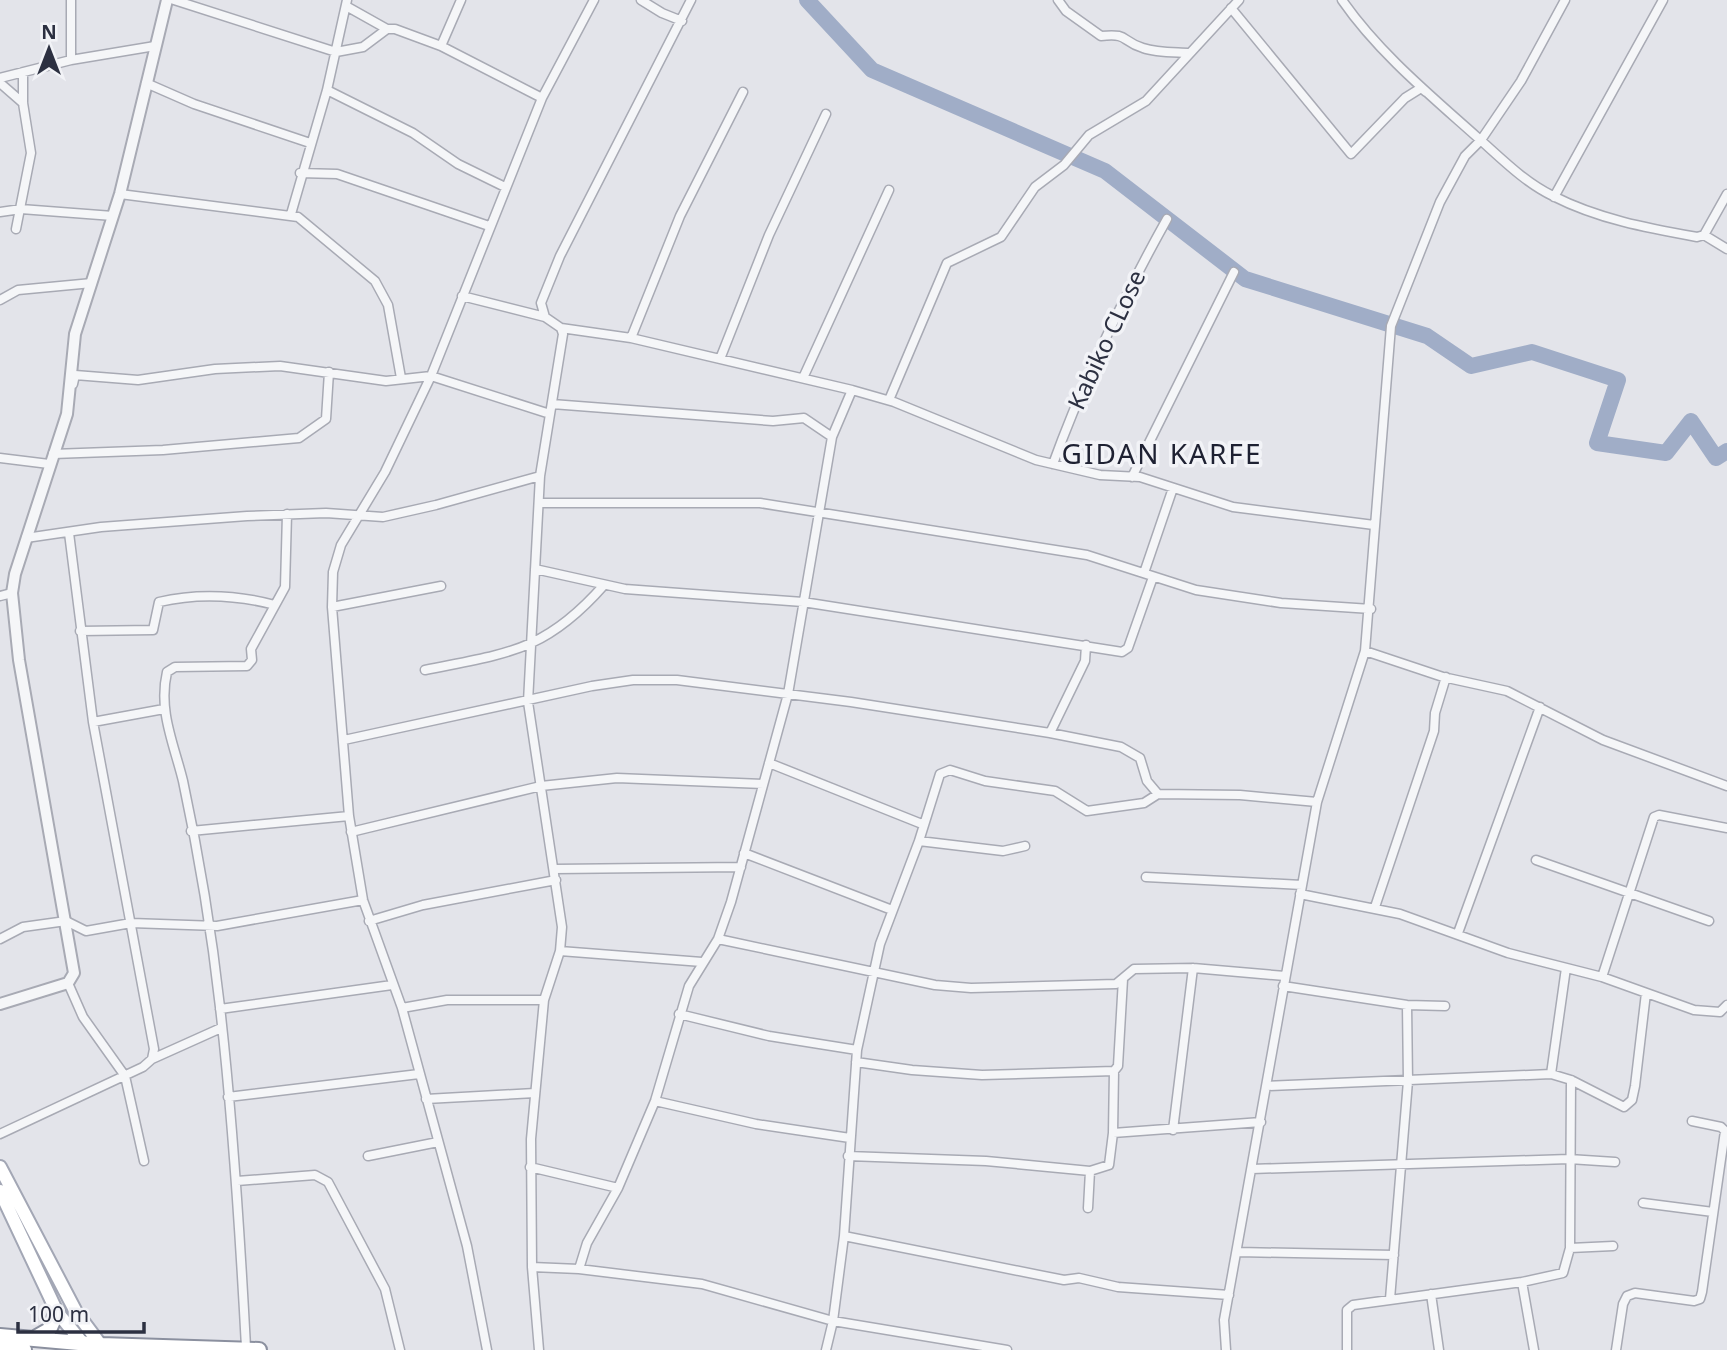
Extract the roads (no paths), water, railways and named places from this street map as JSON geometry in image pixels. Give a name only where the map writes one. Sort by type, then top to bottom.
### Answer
[{"type":"highway","points":[[35,1338],[49,1330],[58,1312]]},
{"type":"highway","points":[[0,1336],[35,1338],[57,1345],[94,1347],[252,1349]]},
{"type":"highway","points":[[0,1348],[24,1350]]},
{"type":"main road","points":[[0,1167],[94,1347]]},
{"type":"main road","points":[[0,1191],[58,1312],[94,1347]]},
{"type":"street","points":[[71,0],[71,60]]},
{"type":"street","points":[[67,414],[71,354],[120,194],[167,0]]},
{"type":"street","points":[[174,0],[336,52],[363,47],[387,29]]},
{"type":"street","points":[[441,46],[461,0]]},
{"type":"street","points":[[487,1350],[467,1246],[402,1008],[363,900],[349,816],[332,607],[332,572],[341,544],[385,472],[431,376],[542,98],[594,0]]},
{"type":"street","points":[[642,0],[654,9],[682,21]]},
{"type":"street","points":[[545,317],[541,303],[560,256],[691,0]]},
{"type":"street","points":[[1058,0],[1066,11],[1101,36],[1115,33],[1126,37],[1139,48],[1190,54]]},
{"type":"street","points":[[889,400],[947,263],[1001,237],[1035,187],[1064,165],[1089,135],[1144,103],[1239,0]]},
{"type":"street","points":[[1342,0],[1360,25],[1441,105]]},
{"type":"street","points":[[1226,1350],[1224,1320],[1317,802],[1365,651],[1371,609],[1374,525],[1391,326],[1440,202],[1465,156],[1481,140],[1521,81],[1565,0]]},
{"type":"street","points":[[1554,197],[1663,0]]},
{"type":"street","points":[[291,214],[300,173],[327,90],[346,3],[387,29],[441,46],[542,98]]},
{"type":"street","points":[[1231,8],[1351,154],[1405,97],[1421,88],[1531,184],[1554,197],[1621,223],[1697,237],[1704,235],[1727,194]]},
{"type":"street","points":[[23,103],[0,80],[71,60],[155,46]]},
{"type":"street","points":[[16,229],[31,153],[23,103],[23,72]]},
{"type":"street","points":[[146,83],[194,104],[310,144]]},
{"type":"street","points":[[327,90],[413,133],[458,164],[505,187]]},
{"type":"street","points":[[631,338],[680,216],[743,92]]},
{"type":"street","points":[[720,359],[768,235],[826,114]]},
{"type":"street","points":[[300,173],[337,174],[489,226]]},
{"type":"street","points":[[803,378],[889,190]]},
{"type":"street","points":[[120,194],[181,205],[291,214],[327,239],[375,281],[388,305],[401,379]]},
{"type":"street","points":[[0,212],[21,209],[113,216]]},
{"type":"street","name":"Kabiko CLose","points":[[1054,464],[1074,408],[1107,334],[1167,219]]},
{"type":"street","points":[[1704,235],[1727,249]]},
{"type":"street","points":[[1132,477],[1234,272]]},
{"type":"street","points":[[0,300],[26,288],[92,283]]},
{"type":"street","points":[[462,296],[545,317],[561,328],[631,338],[889,400],[1054,464],[1100,475],[1132,477],[1233,507],[1374,525]]},
{"type":"street","points":[[539,1350],[532,1267],[530,1167],[544,999],[560,951],[562,927],[528,702],[540,476],[561,328]]},
{"type":"street","points":[[144,1161],[125,1076],[83,1017],[68,983],[75,967],[19,660],[4,598],[67,414],[75,375],[138,380],[215,369],[280,366],[386,381],[431,376],[550,414]]},
{"type":"street","points":[[0,458],[51,459],[299,438],[326,419],[329,372]]},
{"type":"street","points":[[579,1269],[587,1243],[618,1188],[655,1101],[679,1014],[702,962],[718,939],[741,867],[788,694],[832,437],[852,390]]},
{"type":"street","points":[[552,404],[773,421],[804,418],[832,437]]},
{"type":"street","points":[[26,538],[101,527],[287,514],[326,513],[383,517],[540,476]]},
{"type":"street","points":[[535,569],[625,589],[803,602],[1114,651],[1128,648],[1174,488]]},
{"type":"street","points":[[539,503],[760,503],[1023,547],[1087,555],[1196,590],[1244,598],[1371,609]]},
{"type":"street","points":[[252,1349],[220,1009],[183,780],[164,709],[167,672],[175,667],[247,666],[252,660],[251,649],[285,587],[287,514]]},
{"type":"street","points":[[69,533],[93,722],[154,1049],[152,1059]]},
{"type":"street","points":[[425,670],[510,653],[530,645],[562,628],[604,585]]},
{"type":"street","points":[[332,607],[441,586]]},
{"type":"street","points":[[80,631],[153,630],[159,602],[181,597],[231,597],[275,605]]},
{"type":"street","points":[[1050,733],[1085,660],[1086,645]]},
{"type":"street","points":[[1365,651],[1446,677],[1507,691],[1603,740],[1727,786]]},
{"type":"street","points":[[1375,908],[1434,732],[1435,713],[1446,677]]},
{"type":"street","points":[[344,740],[566,692],[633,680],[677,680],[1050,733],[1132,751],[1140,758],[1147,780],[1158,794]]},
{"type":"street","points":[[1458,933],[1540,707]]},
{"type":"street","points":[[93,722],[164,709]]},
{"type":"street","points":[[769,763],[922,824]]},
{"type":"street","points":[[826,1350],[833,1321],[844,1236],[857,1050],[873,973],[892,910],[943,770],[985,781],[1055,790],[1087,811],[1103,806],[1136,805],[1158,794],[1240,794],[1317,802]]},
{"type":"street","points":[[351,832],[541,786],[617,778],[763,784]]},
{"type":"street","points":[[1602,977],[1631,895],[1654,817],[1659,815],[1727,828]]},
{"type":"street","points":[[191,831],[349,816]]},
{"type":"street","points":[[919,841],[1003,852],[1025,846]]},
{"type":"street","points":[[744,853],[892,910]]},
{"type":"street","points":[[1536,860],[1709,921]]},
{"type":"street","points":[[555,869],[741,867]]},
{"type":"street","points":[[1146,877],[1301,889],[1458,933],[1508,953],[1602,977],[1709,1012],[1720,1012],[1727,1005]]},
{"type":"street","points":[[369,921],[423,905],[556,880]]},
{"type":"street","points":[[0,939],[23,927],[66,921],[86,931],[131,923],[217,926],[363,900]]},
{"type":"street","points":[[718,939],[934,985],[971,988],[1116,984],[1134,969],[1193,968],[1285,976]]},
{"type":"street","points":[[560,951],[702,962]]},
{"type":"street","points":[[1173,1130],[1193,968]]},
{"type":"street","points":[[1551,1074],[1566,968]]},
{"type":"street","points":[[848,1156],[986,1161],[1090,1171],[1109,1165],[1123,979]]},
{"type":"street","points":[[0,1004],[68,983]]},
{"type":"street","points":[[220,1009],[392,985]]},
{"type":"street","points":[[1283,986],[1407,1005],[1445,1006]]},
{"type":"street","points":[[1267,1086],[1551,1074],[1572,1080],[1619,1107],[1629,1105],[1635,1086],[1646,993]]},
{"type":"street","points":[[402,1008],[447,1000],[544,999]]},
{"type":"street","points":[[1390,1299],[1408,1081],[1407,1005]]},
{"type":"street","points":[[679,1014],[769,1036],[857,1050]]},
{"type":"street","points":[[0,1134],[221,1028]]},
{"type":"street","points":[[856,1062],[912,1070],[982,1075],[1114,1071]]},
{"type":"street","points":[[228,1097],[419,1074]]},
{"type":"street","points":[[1347,1350],[1347,1310],[1353,1305],[1522,1282],[1563,1273],[1570,1248],[1572,1080]]},
{"type":"street","points":[[426,1099],[535,1093]]},
{"type":"street","points":[[655,1101],[756,1124],[850,1138]]},
{"type":"street","points":[[1616,1350],[1627,1296],[1635,1293],[1694,1301],[1700,1298],[1725,1131],[1721,1127],[1692,1121]]},
{"type":"street","points":[[1113,1133],[1261,1122]]},
{"type":"street","points":[[368,1156],[438,1142]]},
{"type":"street","points":[[1252,1169],[1569,1159],[1615,1162]]},
{"type":"street","points":[[530,1167],[618,1188]]},
{"type":"street","points":[[1088,1208],[1090,1171]]},
{"type":"street","points":[[237,1181],[315,1175],[328,1182],[385,1289],[400,1350]]},
{"type":"street","points":[[1643,1203],[1713,1212]]},
{"type":"street","points":[[844,1236],[1064,1280],[1079,1278],[1118,1287],[1229,1295]]},
{"type":"street","points":[[1570,1248],[1613,1246]]},
{"type":"street","points":[[1238,1252],[1394,1255]]},
{"type":"street","points":[[532,1267],[579,1269],[721,1287],[833,1321],[1007,1350]]},
{"type":"street","points":[[1522,1282],[1534,1350]]},
{"type":"street","points":[[1431,1294],[1439,1350]]},
{"type":"waterway","points":[[807,0],[872,70],[1105,171],[1245,279],[1427,336],[1471,366],[1532,352],[1618,380],[1597,443],[1666,453],[1691,421],[1716,458],[1727,451]]},
{"type":"district","name":"GIDAN KARFE","points":[[1162,454]]}]
